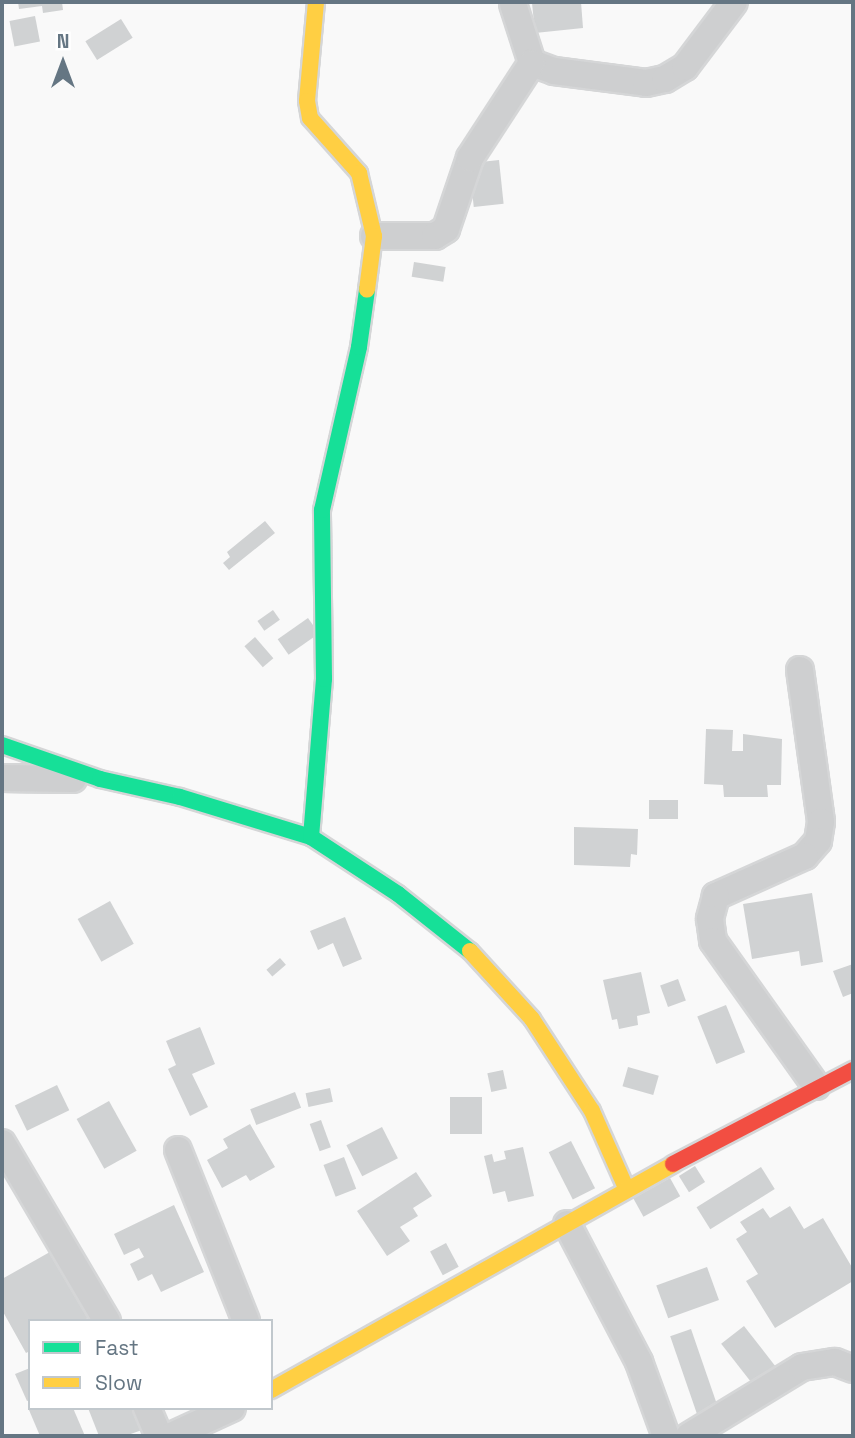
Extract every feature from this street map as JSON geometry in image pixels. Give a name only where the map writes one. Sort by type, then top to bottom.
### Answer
[{"type":"street","points":[[311,837],[324,679],[322,510],[359,347],[374,236],[359,173],[310,118],[307,101],[316,2]]},
{"type":"street","points":[[532,63],[626,82],[665,79],[685,67],[734,2]]},
{"type":"street","points":[[513,4],[532,63]]},
{"type":"street","points":[[374,236],[435,236],[446,229],[470,158],[532,63]]},
{"type":"street","points":[[800,670],[821,822],[818,841],[805,856],[716,896],[710,919],[713,941],[816,1086]]},
{"type":"street","points":[[2,745],[100,779],[180,797],[311,837],[398,894],[473,953],[516,1000],[592,1111],[627,1190]]},
{"type":"street","points":[[6,781],[100,779]]},
{"type":"street","points":[[273,1385],[816,1086],[853,1070]]},
{"type":"street","points":[[2,1143],[106,1319]]},
{"type":"street","points":[[178,1150],[245,1319]]},
{"type":"street","points":[[567,1224],[639,1362],[666,1436]]},
{"type":"street","points":[[689,1436],[803,1367],[835,1362],[853,1369]]},
{"type":"street","points":[[147,1410],[159,1436]]},
{"type":"street","points":[[171,1436],[228,1410]]},
{"type":"building","points":[[18,2],[62,2],[63,10],[43,13],[42,6],[19,9]]},
{"type":"building","points":[[581,2],[583,28],[535,33],[532,3]]},
{"type":"building","points":[[35,16],[40,42],[14,46],[9,21]]},
{"type":"building","points":[[121,19],[133,38],[97,60],[85,41]]},
{"type":"building","points":[[499,160],[504,204],[474,207],[469,163]]},
{"type":"building","points":[[414,262],[446,267],[443,282],[412,277]]},
{"type":"building","points":[[265,521],[275,533],[229,570],[223,563],[230,557],[227,552]]},
{"type":"building","points":[[273,610],[280,620],[264,631],[257,621]]},
{"type":"building","points":[[308,618],[319,634],[289,655],[278,639]]},
{"type":"building","points":[[255,637],[273,658],[263,667],[244,646]]},
{"type":"building","points":[[706,729],[733,730],[732,751],[743,751],[743,734],[782,739],[781,785],[767,785],[768,797],[724,797],[723,785],[704,784]]},
{"type":"building","points":[[649,800],[678,800],[678,819],[649,819]]},
{"type":"building","points":[[574,827],[638,829],[637,855],[631,854],[630,867],[574,865]]},
{"type":"building","points":[[812,893],[823,962],[801,966],[799,951],[752,959],[743,904]]},
{"type":"building","points":[[110,901],[134,944],[101,962],[78,919]]},
{"type":"building","points":[[345,917],[362,959],[343,967],[333,943],[318,950],[310,931]]},
{"type":"building","points":[[280,958],[286,965],[272,977],[266,970]]},
{"type":"building","points":[[853,964],[853,993],[843,997],[833,971]]},
{"type":"building","points":[[641,972],[650,1013],[637,1016],[638,1025],[619,1029],[617,1019],[612,1020],[603,980]]},
{"type":"building","points":[[678,979],[686,1001],[668,1007],[660,985]]},
{"type":"building","points":[[726,1005],[745,1052],[716,1064],[697,1017]]},
{"type":"building","points":[[200,1027],[215,1064],[192,1074],[208,1107],[190,1116],[168,1069],[176,1065],[166,1041]]},
{"type":"building","points":[[628,1067],[659,1076],[653,1095],[622,1086]]},
{"type":"building","points":[[503,1070],[507,1089],[491,1092],[487,1073]]},
{"type":"building","points":[[57,1085],[69,1110],[27,1131],[15,1106]]},
{"type":"building","points":[[330,1088],[333,1102],[308,1107],[306,1093]]},
{"type":"building","points":[[295,1092],[301,1108],[256,1125],[250,1109]]},
{"type":"building","points":[[450,1097],[482,1097],[482,1134],[450,1134]]},
{"type":"building","points":[[109,1101],[137,1151],[104,1169],[77,1119]]},
{"type":"building","points":[[321,1120],[331,1147],[320,1151],[310,1124]]},
{"type":"building","points":[[250,1124],[275,1167],[250,1181],[246,1175],[222,1188],[207,1160],[228,1148],[223,1139]]},
{"type":"building","points":[[382,1127],[398,1158],[362,1176],[346,1145]]},
{"type":"building","points":[[571,1141],[595,1188],[573,1200],[549,1152]]},
{"type":"building","points":[[523,1147],[534,1196],[508,1202],[505,1191],[493,1194],[484,1156],[492,1154],[494,1162],[506,1159],[504,1151]]},
{"type":"building","points":[[344,1157],[356,1189],[336,1197],[323,1165]]},
{"type":"building","points":[[695,1166],[705,1182],[689,1192],[679,1176]]},
{"type":"building","points":[[761,1167],[775,1189],[710,1229],[697,1207]]},
{"type":"building","points":[[416,1172],[432,1196],[413,1208],[418,1216],[400,1227],[410,1241],[387,1256],[357,1211]]},
{"type":"building","points":[[670,1178],[680,1196],[643,1217],[633,1198]]},
{"type":"building","points":[[174,1205],[204,1272],[161,1292],[152,1274],[138,1281],[130,1264],[144,1257],[139,1248],[124,1255],[114,1234]]},
{"type":"building","points":[[790,1206],[804,1229],[823,1218],[853,1269],[853,1281],[775,1328],[746,1281],[758,1274],[736,1239],[747,1232],[740,1222],[763,1208],[770,1218]]},
{"type":"building","points":[[446,1243],[459,1267],[443,1275],[430,1251]]},
{"type":"building","points":[[57,1248],[95,1314],[86,1319],[28,1319],[26,1353],[2,1310],[2,1279]]},
{"type":"building","points":[[707,1267],[719,1300],[668,1318],[656,1285]]},
{"type":"building","points":[[744,1326],[775,1366],[753,1384],[721,1344]]},
{"type":"building","points":[[691,1329],[719,1410],[698,1417],[670,1336]]},
{"type":"building","points":[[28,1369],[28,1401],[27,1401],[15,1374]]},
{"type":"building","points":[[29,1410],[74,1410],[85,1436],[40,1436]]},
{"type":"building","points":[[89,1410],[135,1410],[142,1430],[125,1436],[99,1436]]},
{"type":"traffic: fast","points":[[311,837],[324,679],[322,510],[359,347],[367,290]]},
{"type":"traffic: fast","points":[[2,745],[100,779],[180,797],[311,837],[398,894],[470,951]]},
{"type":"traffic: slow","points":[[316,2],[307,101],[310,118],[359,173],[374,236],[367,290]]},
{"type":"traffic: slow","points":[[470,951],[532,1019],[592,1111],[627,1190]]},
{"type":"traffic: slow","points":[[273,1389],[673,1164]]},
{"type":"traffic: jam","points":[[673,1164],[853,1070]]}]
